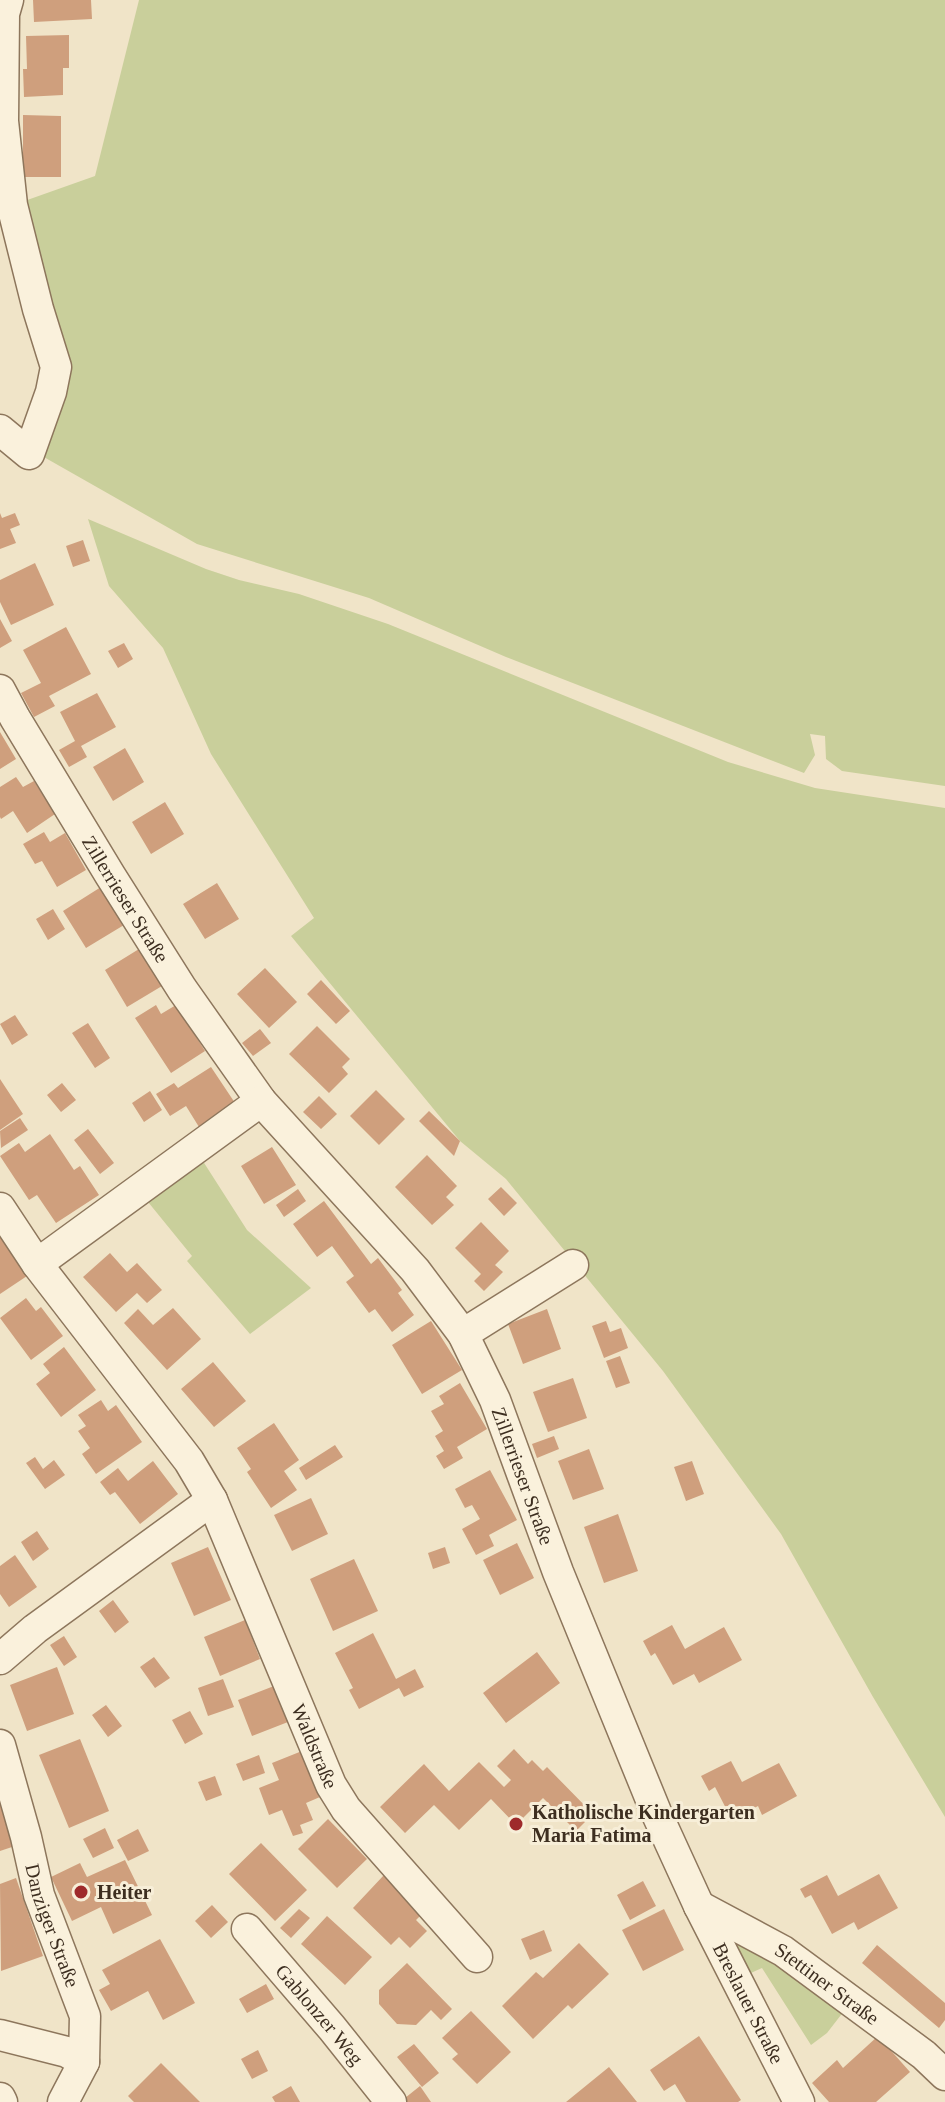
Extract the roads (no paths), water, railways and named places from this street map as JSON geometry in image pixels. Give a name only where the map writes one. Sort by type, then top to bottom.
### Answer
[{"type":"street","points":[[0,430],[29,454],[51,392],[56,367],[12,205],[3,121],[4,14],[8,0]]},
{"type":"street","name":"Zillerrieser Straße","points":[[0,690],[182,989],[261,1101],[415,1270],[463,1334],[495,1400],[558,1572],[656,1812],[699,1906]]},
{"type":"street","points":[[37,1264],[261,1101]]},
{"type":"street","name":"Waldstraße","points":[[0,1208],[37,1264],[189,1461],[212,1500],[331,1785],[346,1809],[477,1957]]},
{"type":"street","points":[[463,1334],[573,1265]]},
{"type":"street","points":[[0,1659],[35,1629],[212,1500]]},
{"type":"street","name":"Danziger Straße","points":[[0,1745],[39,1895],[85,2016],[84,2062],[63,2102]]},
{"type":"street","name":"Stettiner Straße","points":[[699,1906],[783,1951],[924,2055],[945,2075]]},
{"type":"street","name":"Breslauer Straße","points":[[699,1906],[799,2102]]},
{"type":"street","name":"Gablonzer Weg","points":[[247,1929],[391,2102]]},
{"type":"street","points":[[0,2035],[67,2052],[84,2062]]},
{"type":"place","name":"Katholische Kindergarten Maria Fatima","points":[[516,1824]]},
{"type":"place","name":"Heiter","points":[[81,1892]]}]
